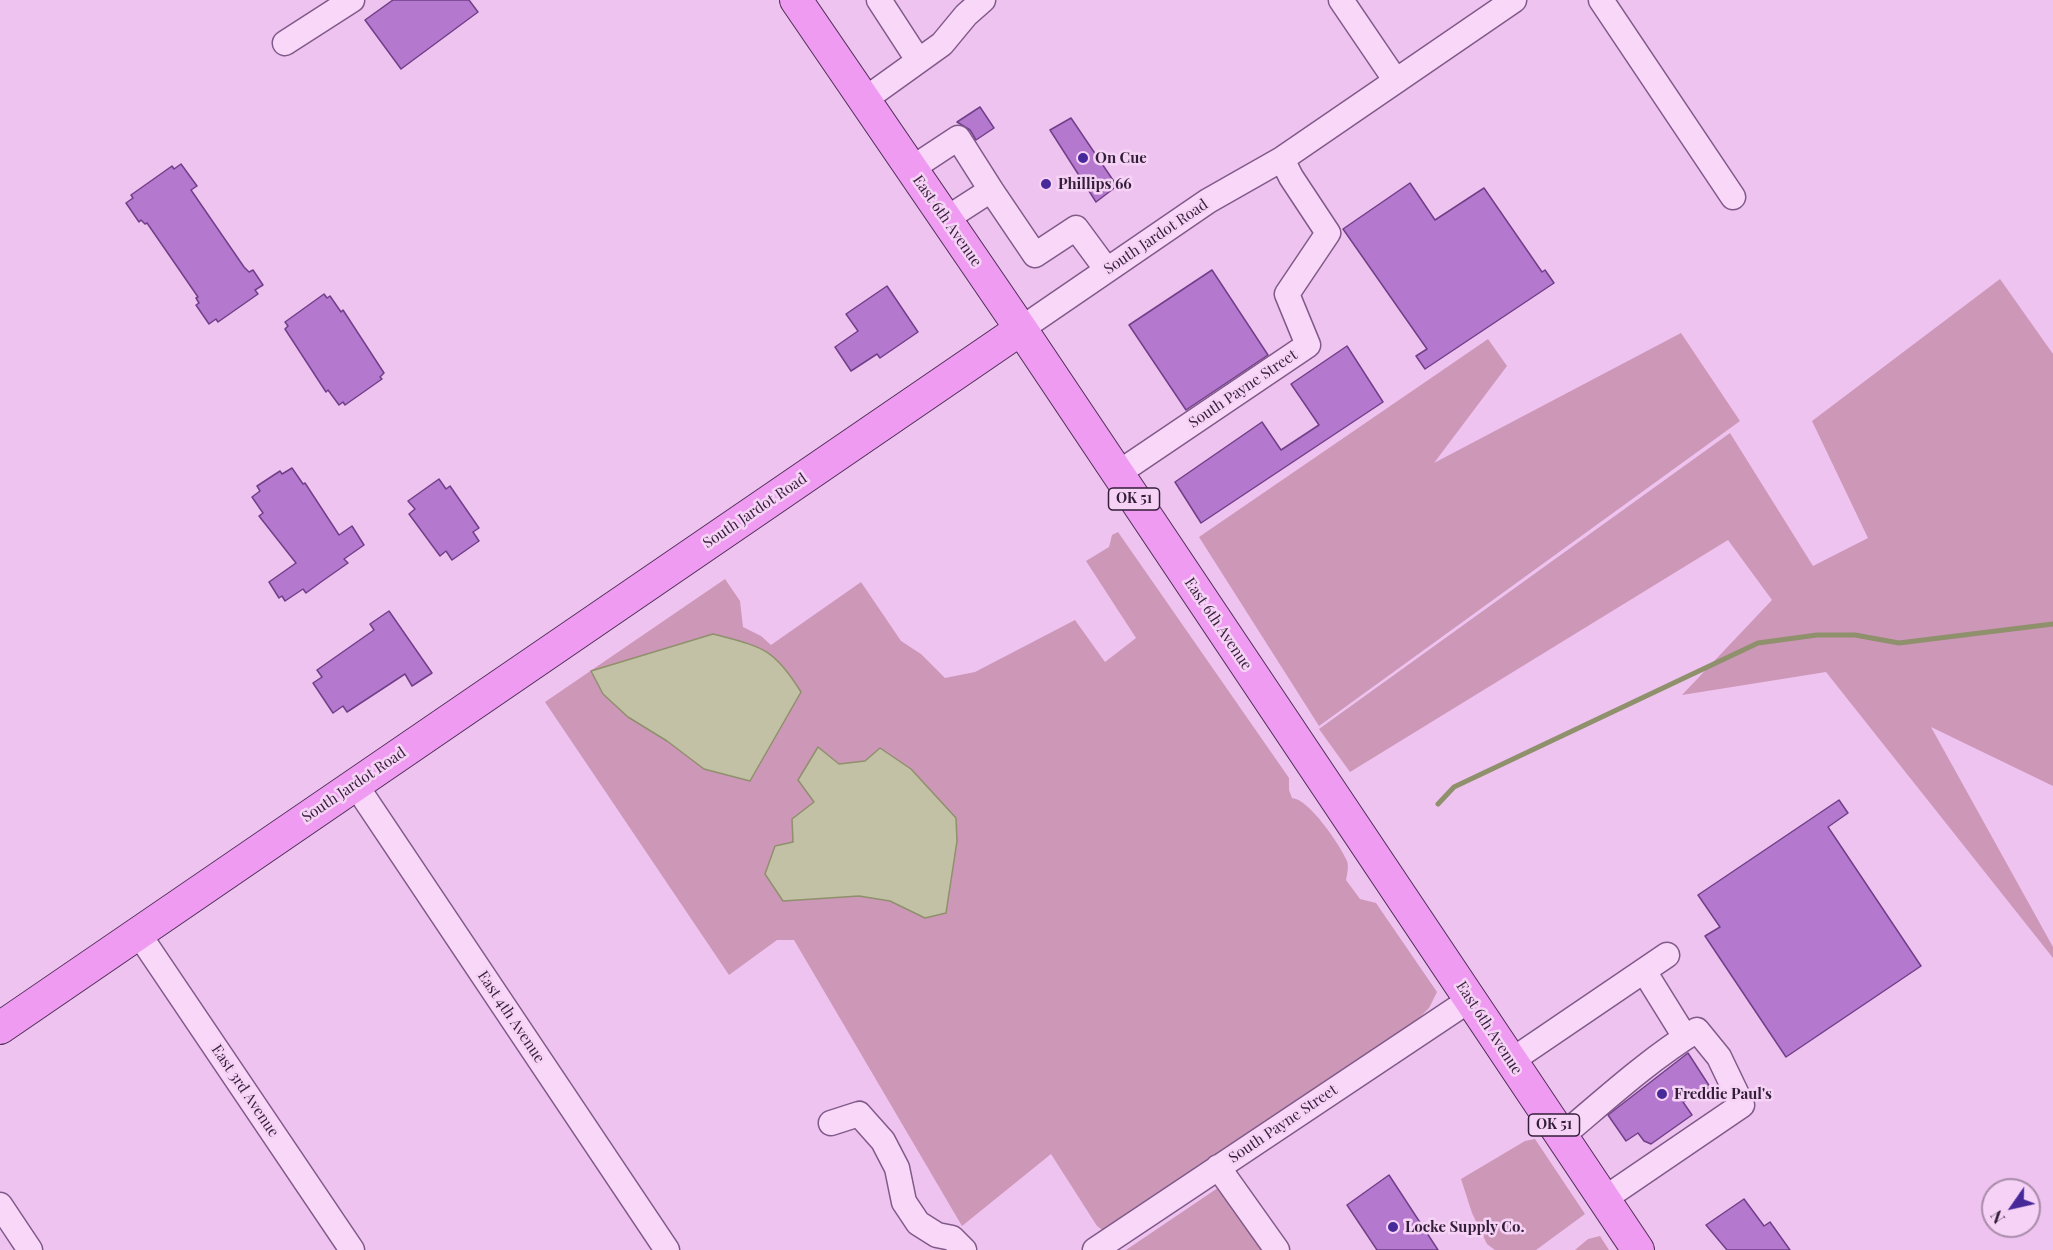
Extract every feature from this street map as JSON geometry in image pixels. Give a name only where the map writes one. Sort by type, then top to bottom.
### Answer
[{"type":"main road","name":"East 6th Avenue","points":[[796,0],[1021,329],[1638,1250]]},
{"type":"main road","name":"South Jardot Road","points":[[0,1028],[1021,329]]},
{"type":"street","points":[[285,44],[352,0]]},
{"type":"street","points":[[879,0],[918,60]]},
{"type":"street","points":[[864,100],[942,44],[966,15],[983,0]]},
{"type":"street","points":[[1341,0],[1396,81]]},
{"type":"street","name":"South Jardot Road","points":[[1021,329],[1208,201],[1282,159],[1514,0]]},
{"type":"street","points":[[1601,0],[1732,197]]},
{"type":"street","points":[[911,169],[958,138],[1035,255],[1076,228],[1107,270]]},
{"type":"street","name":"South Payne Street","points":[[1117,474],[1308,345],[1287,294],[1328,233],[1290,177],[1282,159]]},
{"type":"street","points":[[946,219],[991,190]]},
{"type":"street","name":"East 4th Avenue","points":[[355,784],[667,1250]]},
{"type":"street","name":"East 3rd Avenue","points":[[138,933],[352,1250]]},
{"type":"street","points":[[1512,1061],[1667,955]]},
{"type":"street","points":[[1644,971],[1685,1037]]},
{"type":"street","name":"South Payne Street","points":[[1095,1250],[1471,999]]},
{"type":"street","points":[[1562,1136],[1614,1090],[1697,1030],[1719,1057],[1742,1105],[1604,1199]]},
{"type":"street","points":[[831,1123],[859,1114],[883,1141],[897,1168],[904,1202],[918,1223],[937,1235],[952,1238],[964,1250]]},
{"type":"street","points":[[1218,1167],[1277,1250]]},
{"type":"street","points":[[0,1205],[30,1250]]},
{"type":"shaded area","points":[[2000,279],[2053,354],[2053,786],[1931,727],[2053,947],[2053,958],[1826,672],[1682,695],[1772,600],[1728,540],[1350,772],[1319,729],[1730,433],[1813,566],[1868,538],[1812,421]]},
{"type":"shaded area","points":[[1681,333],[1740,421],[1319,726],[1199,537],[1488,339],[1507,366],[1434,463]]},
{"type":"shaded area","points":[[1118,532],[1289,778],[1292,798],[1299,800],[1315,814],[1338,845],[1348,863],[1346,880],[1360,899],[1376,903],[1437,992],[1429,1008],[1415,1022],[1105,1232],[1097,1226],[1051,1154],[962,1226],[794,940],[777,940],[729,975],[545,702],[725,579],[740,601],[743,627],[761,636],[771,645],[861,582],[901,641],[921,654],[945,678],[975,672],[1075,620],[1105,662],[1136,638],[1086,561],[1109,547],[1112,535]]},
{"type":"shaded area","points":[[713,634],[765,651],[782,666],[801,692],[750,781],[704,769],[667,741],[628,717],[603,694],[591,671]]},
{"type":"shaded area","points":[[818,747],[839,764],[865,761],[880,748],[911,769],[956,818],[957,841],[946,913],[925,918],[890,901],[859,896],[783,901],[765,874],[775,846],[793,842],[792,819],[814,802],[798,780]]},
{"type":"shaded area","points":[[1535,1139],[1585,1214],[1536,1250],[1495,1250],[1487,1244],[1472,1213],[1461,1179],[1525,1141]]},
{"type":"shaded area","points":[[1237,1175],[1290,1250],[1126,1250]]},
{"type":"shaded area","points":[[1600,1236],[1609,1250],[1575,1250],[1588,1239]]},
{"type":"building","points":[[393,0],[469,0],[478,12],[401,69],[365,20]]},
{"type":"building","points":[[980,107],[994,128],[976,140],[970,130],[957,122]]},
{"type":"building","name":"On Cue","points":[[1071,118],[1117,186],[1096,202],[1050,130]]},
{"type":"building","points":[[181,164],[197,186],[191,190],[244,267],[249,272],[253,270],[263,285],[255,290],[258,294],[218,322],[216,319],[209,324],[196,305],[199,303],[196,298],[198,297],[147,223],[141,220],[139,222],[126,203],[133,198],[131,195],[172,166],[174,169]]},
{"type":"building","points":[[1410,183],[1435,220],[1484,188],[1542,272],[1545,270],[1554,283],[1425,369],[1416,356],[1427,349],[1343,229]]},
{"type":"building","points":[[1212,270],[1268,355],[1186,410],[1129,325]]},
{"type":"building","points":[[887,286],[918,332],[880,358],[877,354],[851,371],[835,347],[858,331],[846,314]]},
{"type":"building","points":[[324,294],[327,298],[330,296],[341,312],[343,310],[384,373],[380,377],[382,379],[345,405],[343,402],[339,405],[328,390],[326,392],[285,329],[288,326],[285,322]]},
{"type":"building","points":[[1347,346],[1383,402],[1201,523],[1175,482],[1262,422],[1281,450],[1319,425],[1291,384]]},
{"type":"building","points":[[292,468],[303,484],[305,483],[339,535],[352,526],[364,545],[344,559],[348,563],[306,593],[303,589],[285,601],[282,596],[279,598],[269,582],[296,563],[259,516],[263,513],[252,497],[260,491],[257,486],[280,471],[282,474]]},
{"type":"building","points":[[439,479],[446,489],[450,486],[479,528],[473,532],[479,541],[452,560],[446,551],[440,556],[409,514],[415,509],[408,501]]},
{"type":"building","points":[[389,611],[432,673],[412,686],[405,674],[347,712],[343,706],[333,713],[313,683],[322,677],[317,670],[374,630],[370,624]]},
{"type":"building","points":[[1839,800],[1848,813],[1828,827],[1921,966],[1786,1057],[1705,936],[1720,927],[1698,895]]},
{"type":"building","name":"Freddie Paul's","points":[[1688,1053],[1710,1087],[1683,1102],[1692,1115],[1651,1144],[1644,1141],[1638,1133],[1626,1141],[1608,1115]]},
{"type":"building","name":"Locke Supply Co.","points":[[1389,1175],[1438,1250],[1377,1250],[1347,1205]]},
{"type":"building","points":[[1744,1199],[1764,1226],[1770,1222],[1790,1250],[1727,1250],[1706,1225]]},
{"type":"waterway","points":[[1438,804],[1454,787],[1758,643],[1817,635],[1855,635],[1899,643],[2053,624]]},
{"type":"place","name":"On Cue","points":[[1083,158]]},
{"type":"place","name":"Phillips 66","points":[[1046,184]]},
{"type":"place","name":"Freddie Paul's","points":[[1662,1094]]},
{"type":"place","name":"Locke Supply Co.","points":[[1393,1227]]}]
